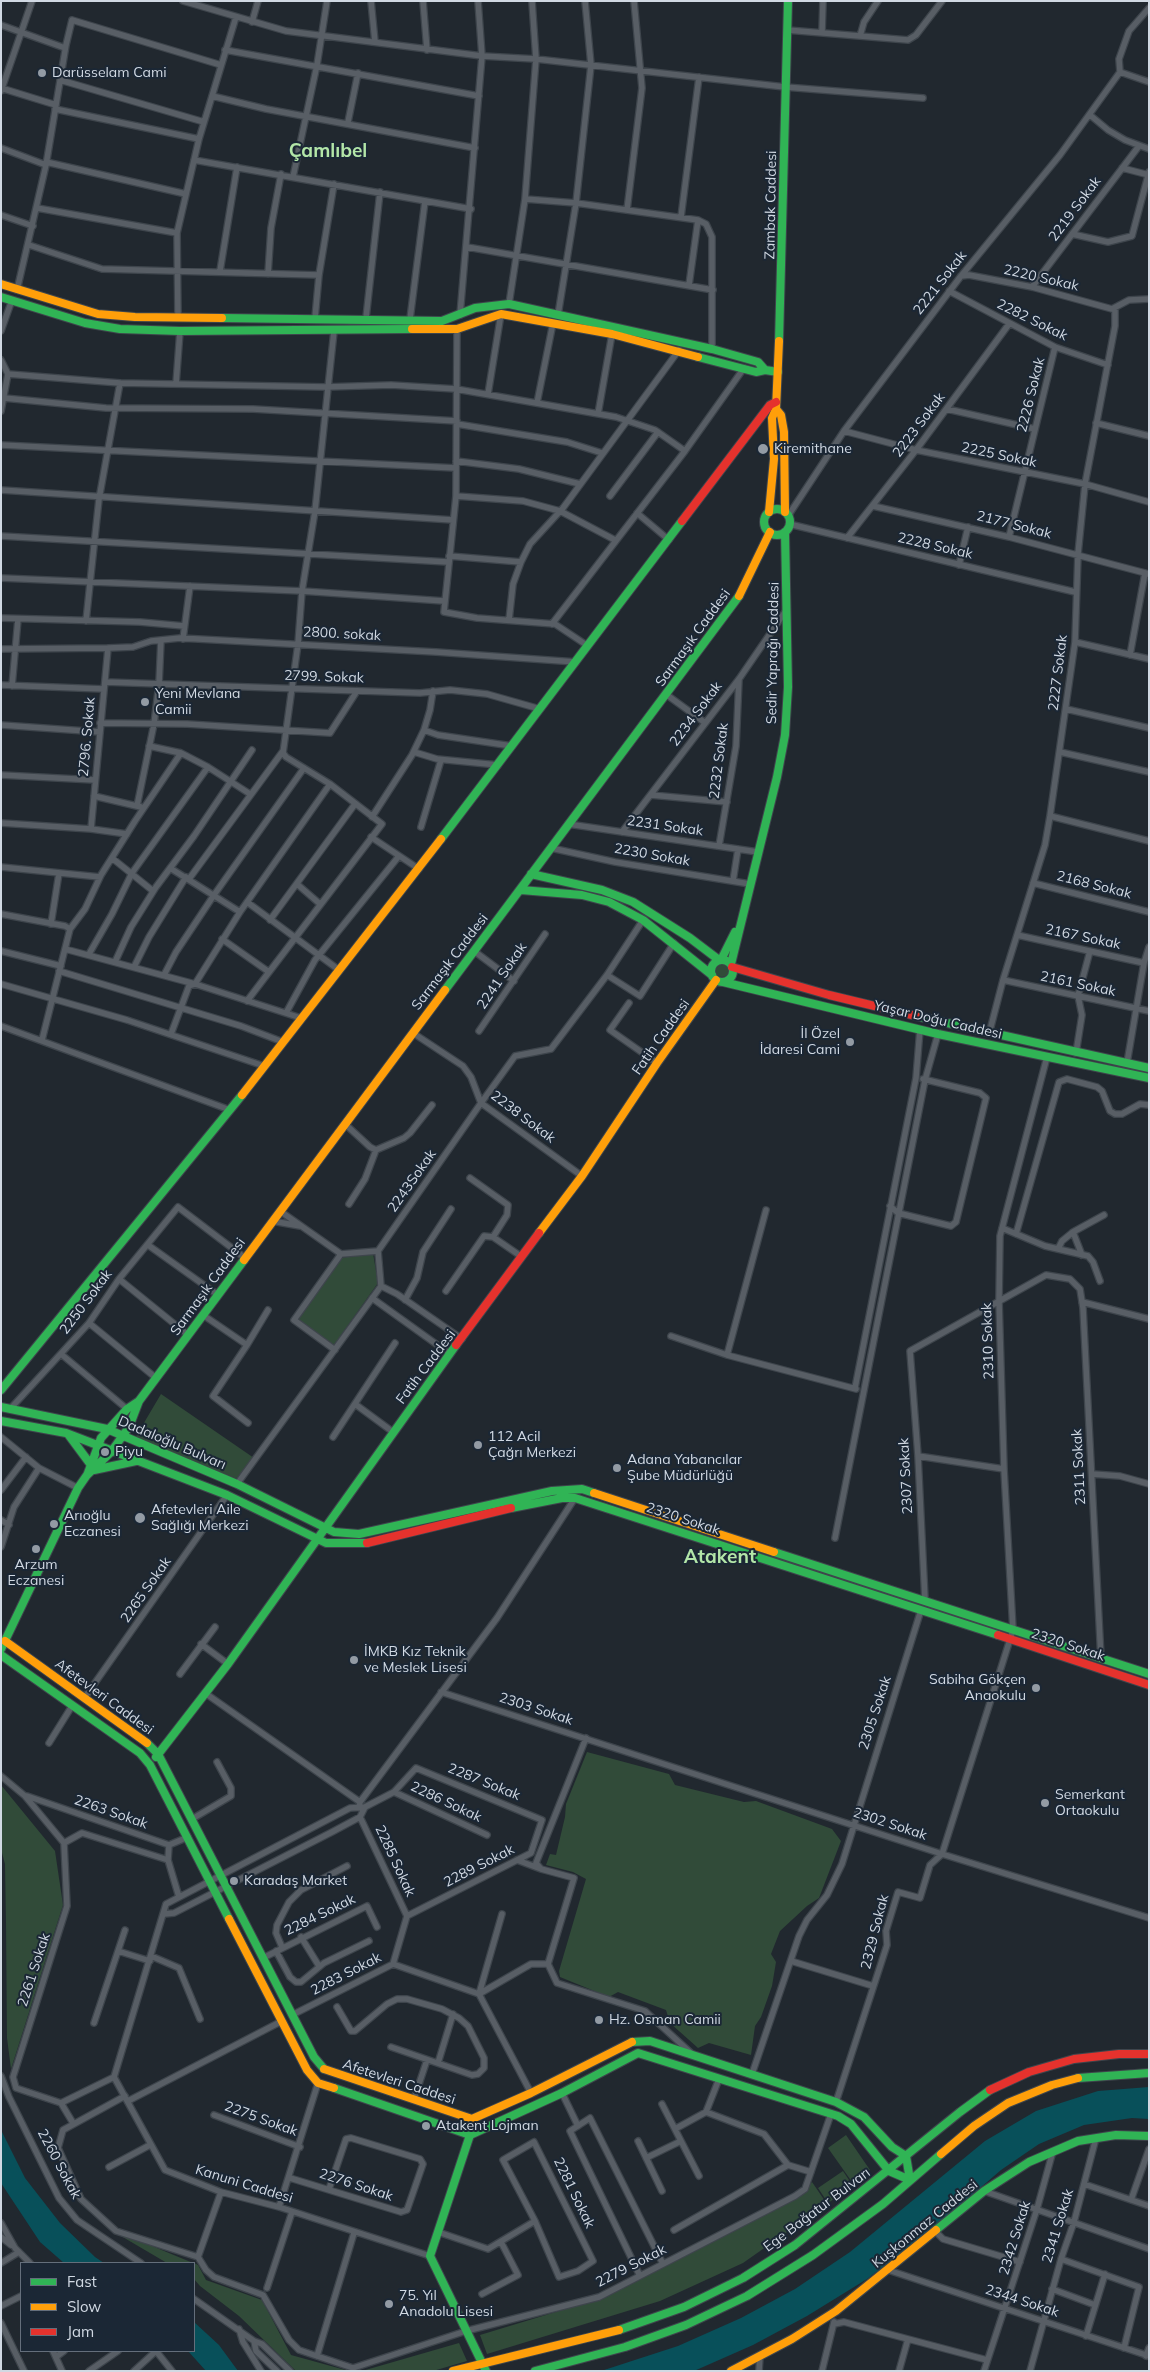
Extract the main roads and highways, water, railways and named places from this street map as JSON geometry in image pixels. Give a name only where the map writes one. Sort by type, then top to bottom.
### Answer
[{"type":"main road","name":"Zambak Caddesi","points":[[769,512],[774,459],[772,418],[776,405],[783,247],[788,1]]},
{"type":"main road","points":[[1,284],[98,314],[178,318],[366,318],[442,321],[475,308],[509,304],[712,349],[758,362],[766,370]]},
{"type":"main road","points":[[1,297],[85,323],[120,329],[334,331],[457,329],[501,314],[612,334],[756,372],[766,370],[778,372]]},
{"type":"main road","points":[[1,1390],[230,1110],[419,869],[770,405],[776,405]]},
{"type":"main road","name":"Zambak Caddesi","points":[[776,405],[781,415],[784,432],[787,514]]},
{"type":"main road","points":[[777,509],[787,514],[789,524],[785,532],[777,535],[770,532],[764,522],[769,512],[777,509]]},
{"type":"main road","name":"Sarmaşık Caddesi","points":[[139,1401],[739,597],[770,532]]},
{"type":"main road","name":"Sedir Yaprağı Caddesi","points":[[742,919],[777,776],[785,735],[788,608],[785,532]]},
{"type":"main road","points":[[531,874],[602,890],[633,902],[690,938],[720,960]]},
{"type":"main road","name":"Yaşar Doğu Caddesi","points":[[521,890],[582,895],[609,902],[643,920],[717,979],[778,997],[938,1034],[1149,1078]]},
{"type":"main road","points":[[742,919],[731,977],[717,979],[712,966],[720,960],[742,919]]},
{"type":"main road","name":"Yaşar Doğu Caddesi","points":[[720,960],[829,995],[989,1034],[1149,1068]]},
{"type":"main road","name":"Fatih Caddesi","points":[[150,1765],[228,1664],[316,1538],[582,1176],[657,1063],[717,979]]},
{"type":"main road","points":[[90,1471],[97,1446],[107,1429],[127,1409],[139,1401]]},
{"type":"main road","points":[[3,1645],[38,1568],[78,1488],[90,1471],[111,1452],[124,1436],[139,1401]]},
{"type":"main road","name":"Dadaloğlu Bulvarı","points":[[1,1407],[107,1429],[148,1448],[237,1484],[324,1528]]},
{"type":"main road","name":"Dadaloğlu Bulvarı","points":[[1,1421],[66,1433],[111,1452],[227,1495],[316,1538]]},
{"type":"main road","points":[[66,1433],[83,1452],[90,1471]]},
{"type":"main road","points":[[90,1471],[136,1461]]},
{"type":"main road","name":"2320 Sokak","points":[[324,1528],[359,1534],[552,1491],[582,1490],[1149,1674]]},
{"type":"main road","name":"2320 Sokak","points":[[316,1538],[326,1543],[364,1544],[506,1510],[562,1498],[575,1498],[1149,1685]]},
{"type":"main road","name":"Afetevleri Caddesi","points":[[3,1645],[85,1697],[144,1739],[158,1754],[314,2057],[325,2071],[472,2119]]},
{"type":"main road","name":"Afetevleri Caddesi","points":[[1,1655],[140,1753],[150,1765],[307,2070],[318,2083],[470,2135]]},
{"type":"main road","points":[[485,2367],[430,2256],[470,2135],[472,2119],[531,2094],[635,2040],[650,2041],[836,2102],[864,2117],[892,2147],[906,2156],[910,2180]]},
{"type":"main road","points":[[470,2135],[562,2093],[638,2053],[831,2114],[851,2124],[889,2171],[910,2180]]},
{"type":"main road","name":"Ege Bağatur Bulvarı","points":[[453,2371],[485,2367],[622,2329],[684,2307],[743,2278],[796,2246],[960,2112],[992,2089],[1029,2072],[1074,2060],[1119,2054],[1149,2054]]},
{"type":"main road","points":[[535,2371],[625,2347],[686,2325],[747,2296],[813,2255],[883,2204],[974,2126],[1008,2103],[1052,2085],[1082,2077],[1149,2073]]},
{"type":"main road","name":"Kuşkonmaz Caddesi","points":[[731,2371],[792,2339],[831,2314],[984,2191],[1029,2162],[1078,2141],[1116,2135],[1149,2136]]},
{"type":"water","points":[[1149,2087],[1149,2119],[1132,2118],[1084,2125],[1039,2144],[1001,2170],[936,2226],[867,2279],[807,2316],[753,2345],[694,2371],[601,2371],[678,2346],[741,2318],[795,2289],[850,2252],[985,2141],[1036,2111],[1098,2091]]},
{"type":"water","points":[[1,2130],[25,2178],[60,2223],[102,2262],[63,2262],[40,2242],[1,2183]]},
{"type":"water","points":[[195,2323],[219,2345],[238,2371],[206,2371],[189,2352],[195,2352]]},
{"type":"place","name":"Darüsselam Cami","points":[[42,73]]},
{"type":"place","name":"Kiremithane","points":[[763,449]]},
{"type":"place","name":"Yeni Mevlana Camii","points":[[145,702]]},
{"type":"place","name":"İl Özel İdaresi Cami","points":[[850,1042]]},
{"type":"place","name":"112 Acil Çağrı Merkezi","points":[[478,1445]]},
{"type":"place","name":"Piyu","points":[[105,1452]]},
{"type":"place","name":"Adana Yabancılar Şube Müdürlüğü","points":[[617,1468]]},
{"type":"place","name":"Afetevleri Aile Sağlığı Merkezi","points":[[140,1518]]},
{"type":"place","name":"Arıoğlu Eczanesi","points":[[54,1524]]},
{"type":"place","name":"Arzum Eczanesi","points":[[36,1549]]},
{"type":"place","name":"İMKB Kız Teknik ve Meslek Lisesi","points":[[354,1660]]},
{"type":"place","name":"Sabiha Gökçen Anaokulu","points":[[1036,1688]]},
{"type":"place","name":"Semerkant Ortaokulu","points":[[1045,1803]]},
{"type":"place","name":"Karadaş Market","points":[[234,1881]]},
{"type":"place","name":"Hz. Osman Camii","points":[[599,2020]]},
{"type":"place","name":"Atakent Lojman","points":[[426,2126]]},
{"type":"place","name":"75. Yıl Anadolu Lisesi","points":[[389,2304]]},
{"type":"district","name":"Çamlıbel","points":[[328,151]]},
{"type":"district","name":"Atakent","points":[[720,1557]]}]
